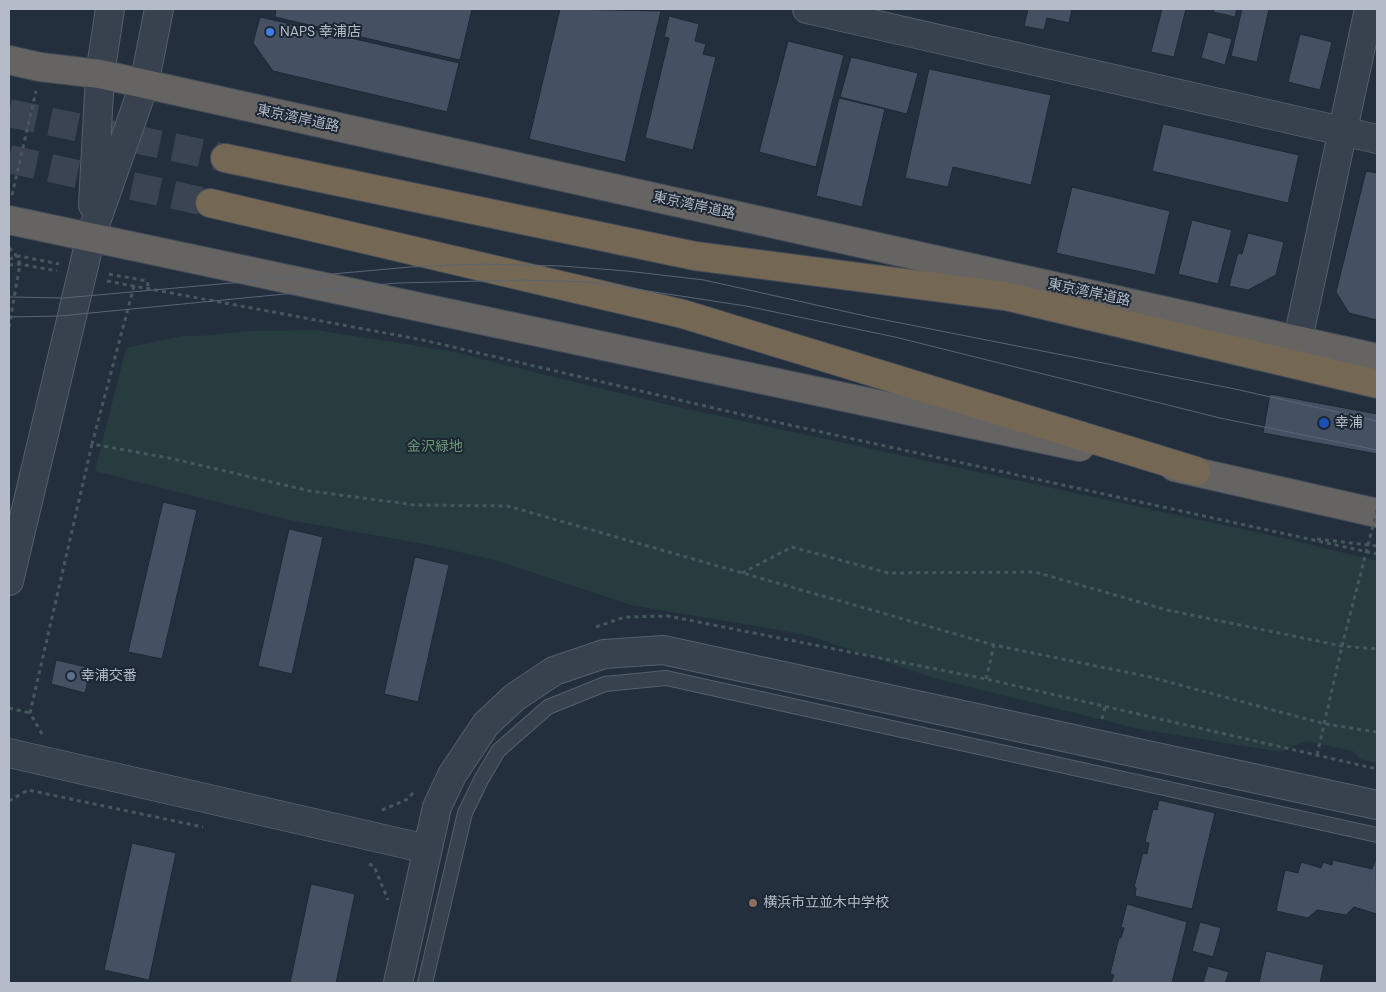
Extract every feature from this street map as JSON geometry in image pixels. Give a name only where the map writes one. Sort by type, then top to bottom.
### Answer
[{"type":"highway","name":"東京湾岸道路","points":[[9,60],[40,67],[100,74],[1377,358]]},
{"type":"highway","points":[[225,158],[696,256],[1005,296],[1377,384]]},
{"type":"highway","points":[[210,203],[683,314],[1196,471]]},
{"type":"highway","points":[[10,208],[91,236],[1377,511]]},
{"type":"street","points":[[91,236],[100,74],[110,9]]},
{"type":"street","points":[[9,581],[91,236],[144,85],[159,9]]},
{"type":"street","points":[[807,9],[1377,139]]},
{"type":"street","points":[[1298,339],[1369,9]]},
{"type":"street","points":[[398,983],[426,849],[437,807],[452,774],[486,724],[515,698],[554,671],[604,654],[663,650],[1377,805]]},
{"type":"street","points":[[9,753],[426,849]]},
{"type":"lane","points":[[425,983],[466,813],[481,780],[498,752],[548,707],[604,684],[666,678],[1377,835]]},
{"type":"path","points":[[10,208],[40,67]]},
{"type":"path","points":[[9,248],[14,252],[20,264],[9,327]]},
{"type":"path","points":[[9,265],[20,264],[423,340],[725,411],[1377,554]]},
{"type":"path","points":[[30,713],[92,444],[134,286]]},
{"type":"path","points":[[92,444],[174,459],[310,491],[414,505],[508,506],[994,645],[1150,676],[1325,724],[1377,732]]},
{"type":"path","points":[[1317,755],[1342,646],[1377,511]]},
{"type":"path","points":[[1302,537],[1377,546]]},
{"type":"path","points":[[742,573],[792,547],[888,573],[1035,572],[1167,610],[1342,646],[1377,649]]},
{"type":"path","points":[[589,629],[625,617],[668,616],[986,680],[1377,769]]},
{"type":"path","points":[[986,680],[994,645]]},
{"type":"path","points":[[9,708],[30,713],[43,732],[28,790]]},
{"type":"path","points":[[375,809],[385,811],[408,799],[418,786]]},
{"type":"path","points":[[9,801],[28,790],[204,827]]},
{"type":"path","points":[[367,863],[374,866],[391,906]]},
{"type":"green space","name":"金沢緑地","points":[[316,330],[449,351],[664,404],[1288,539],[1377,561],[1377,763],[1360,759],[1353,751],[1306,741],[1281,752],[1139,729],[934,678],[807,635],[631,605],[498,561],[430,545],[289,520],[95,471],[126,348],[182,336],[249,331]]},
{"type":"building","points":[[276,9],[472,9],[460,60],[275,17]]},
{"type":"building","points":[[560,9],[661,11],[625,162],[529,139]]},
{"type":"building","points":[[1028,9],[1072,9],[1069,23],[1047,18],[1044,30],[1024,26]]},
{"type":"building","points":[[1162,9],[1186,9],[1174,57],[1151,52]]},
{"type":"building","points":[[1214,9],[1237,9],[1235,17],[1213,12]]},
{"type":"building","points":[[1242,9],[1269,9],[1257,62],[1231,56]]},
{"type":"building","points":[[669,16],[699,24],[695,41],[706,44],[703,54],[716,57],[693,150],[645,138],[669,38],[664,37]]},
{"type":"building","points":[[260,17],[459,63],[447,112],[273,71],[253,43]]},
{"type":"building","points":[[1208,32],[1232,39],[1225,65],[1201,58]]},
{"type":"building","points":[[1300,34],[1332,42],[1320,90],[1288,82]]},
{"type":"building","points":[[788,41],[844,55],[816,167],[759,152]]},
{"type":"building","points":[[851,57],[918,73],[907,114],[840,97]]},
{"type":"building","points":[[929,69],[1051,95],[1031,185],[953,167],[948,187],[905,178]]},
{"type":"building","points":[[839,98],[885,109],[862,207],[816,196]]},
{"type":"building","points":[[1163,124],[1299,155],[1288,203],[1152,171]]},
{"type":"building","points":[[1366,171],[1377,173],[1377,320],[1349,313],[1336,292]]},
{"type":"building","points":[[1072,187],[1170,211],[1155,275],[1056,253]]},
{"type":"building","points":[[1192,220],[1232,230],[1218,284],[1178,274]]},
{"type":"building","points":[[1248,233],[1284,242],[1276,275],[1248,290],[1229,286],[1238,253],[1242,254]]},
{"type":"building","points":[[1270,394],[1377,414],[1377,454],[1263,433]]},
{"type":"building","points":[[163,502],[197,510],[162,659],[128,652]]},
{"type":"building","points":[[289,529],[323,537],[292,674],[258,666]]},
{"type":"building","points":[[415,557],[449,565],[418,702],[384,694]]},
{"type":"building","name":"幸浦交番","points":[[56,660],[91,668],[85,693],[51,684]]},
{"type":"building","points":[[1159,800],[1215,813],[1192,909],[1135,896],[1136,888],[1134,887],[1143,853],[1147,854],[1149,843],[1145,842],[1153,809],[1157,810]]},
{"type":"building","points":[[132,843],[176,853],[149,980],[104,970]]},
{"type":"building","points":[[1376,858],[1377,914],[1354,907],[1346,915],[1317,910],[1308,918],[1276,911],[1285,870],[1298,873],[1301,862],[1321,868],[1323,862],[1332,865],[1333,860],[1372,869]]},
{"type":"building","points":[[311,884],[355,894],[336,983],[290,983]]},
{"type":"building","points":[[1127,904],[1187,922],[1172,983],[1111,983],[1114,975],[1110,974],[1119,938],[1121,938],[1124,928],[1121,927]]},
{"type":"building","points":[[1200,922],[1221,928],[1213,957],[1192,951]]},
{"type":"building","points":[[1266,951],[1324,965],[1320,983],[1259,983]]},
{"type":"building","points":[[1208,966],[1229,972],[1225,983],[1203,983]]},
{"type":"tunnel","points":[[9,113],[225,158]]},
{"type":"tunnel","points":[[9,159],[210,203]]},
{"type":"tram line","points":[[9,297],[64,298],[410,267],[481,264],[562,266],[627,271],[704,280],[870,317],[1235,389],[1377,421]]},
{"type":"tram line","points":[[9,317],[60,316],[397,283],[524,280],[589,282],[746,306],[895,337],[1220,418],[1377,450]]},
{"type":"place","name":"NAPS 幸浦店","points":[[270,32]]},
{"type":"place","name":"幸浦","points":[[1324,423]]},
{"type":"place","name":"幸浦交番","points":[[71,676]]},
{"type":"place","name":"横浜市立並木中学校","points":[[753,903]]}]
